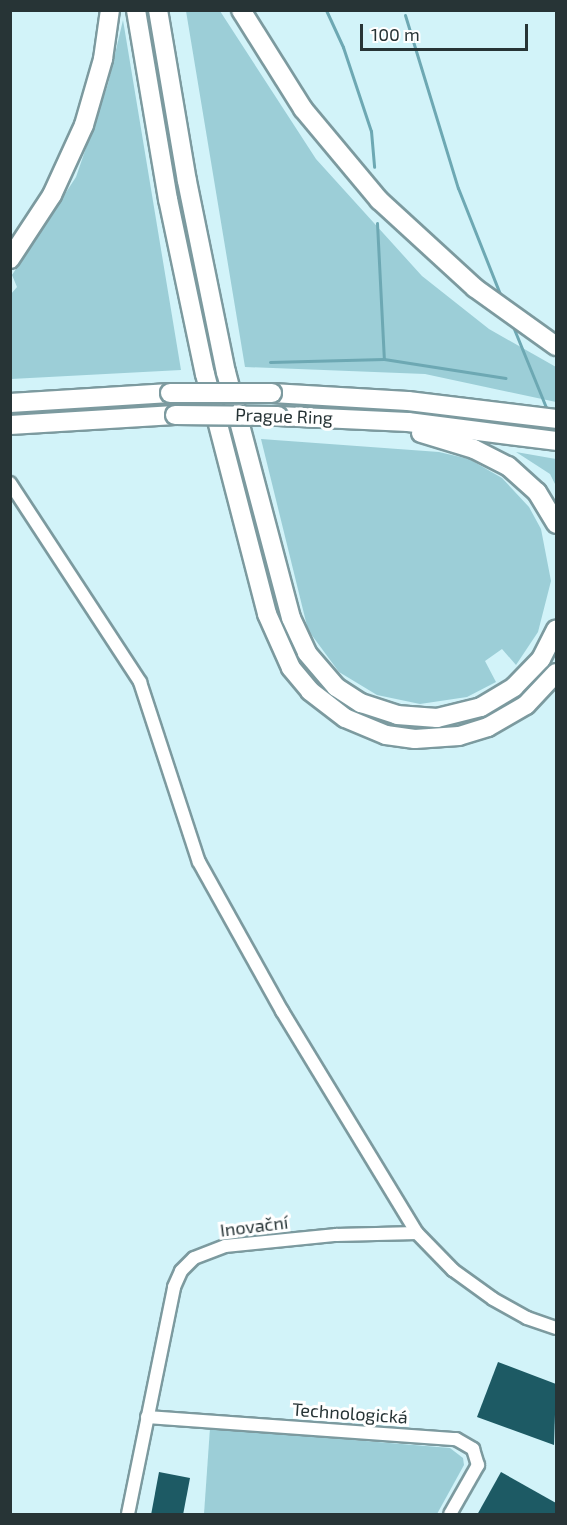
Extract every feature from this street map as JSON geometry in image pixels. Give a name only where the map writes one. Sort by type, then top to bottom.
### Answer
[{"type":"highway","points":[[10,259],[52,195],[81,134],[104,58],[110,10]]},
{"type":"highway","points":[[136,10],[164,180],[205,374],[267,614],[291,668],[310,691],[345,718],[386,735],[415,739],[459,736],[488,727],[526,705],[556,673]]},
{"type":"highway","points":[[158,10],[190,200],[224,362],[283,593],[307,653],[336,687],[362,703],[397,715],[437,718],[481,707],[514,687],[541,659],[556,630]]},
{"type":"highway","points":[[241,10],[295,97],[349,166],[400,221],[476,288],[556,346]]},
{"type":"highway","name":"Prague Ring","points":[[10,403],[170,393],[272,393],[408,401],[556,418]]},
{"type":"highway","name":"Prague Ring","points":[[10,425],[175,415],[278,416],[358,419],[548,440]]},
{"type":"highway","points":[[358,419],[454,441],[492,456],[531,487],[556,524]]},
{"type":"street","points":[[10,483],[140,682],[199,862],[282,1011],[417,1233],[453,1270],[493,1299],[527,1318],[556,1328]]},
{"type":"street","name":"Inovační","points":[[128,1515],[174,1287],[181,1271],[202,1252],[336,1235],[417,1233]]},
{"type":"street","name":"Technologická","points":[[147,1417],[456,1439],[473,1449],[478,1465],[450,1515]]},
{"type":"shaded area","points":[[186,11],[220,11],[316,159],[422,276],[489,329],[556,367],[556,402],[425,374],[245,367]]},
{"type":"shaded area","points":[[123,20],[181,370],[11,379],[11,294],[17,287],[12,275],[76,177],[108,84]]},
{"type":"shaded area","points":[[261,439],[439,452],[469,459],[502,478],[529,507],[541,529],[551,581],[538,632],[516,665],[502,649],[485,661],[496,682],[467,697],[420,704],[377,695],[339,672],[308,630]]},
{"type":"shaded area","points":[[516,452],[556,459],[556,486],[550,474]]},
{"type":"shaded area","points":[[210,1428],[450,1448],[463,1458],[464,1465],[437,1514],[204,1514]]},
{"type":"building","points":[[498,1362],[556,1384],[554,1445],[477,1417]]},
{"type":"building","points":[[159,1472],[190,1478],[183,1515],[151,1515]]},
{"type":"building","points":[[501,1472],[556,1503],[556,1515],[477,1515]]},
{"type":"waterway","points":[[326,10],[343,47],[371,131],[374,167]]},
{"type":"waterway","points":[[405,15],[458,188],[502,299]]},
{"type":"waterway","points":[[377,223],[384,359]]},
{"type":"waterway","points":[[512,324],[548,412]]},
{"type":"waterway","points":[[270,362],[384,359],[506,378]]}]
